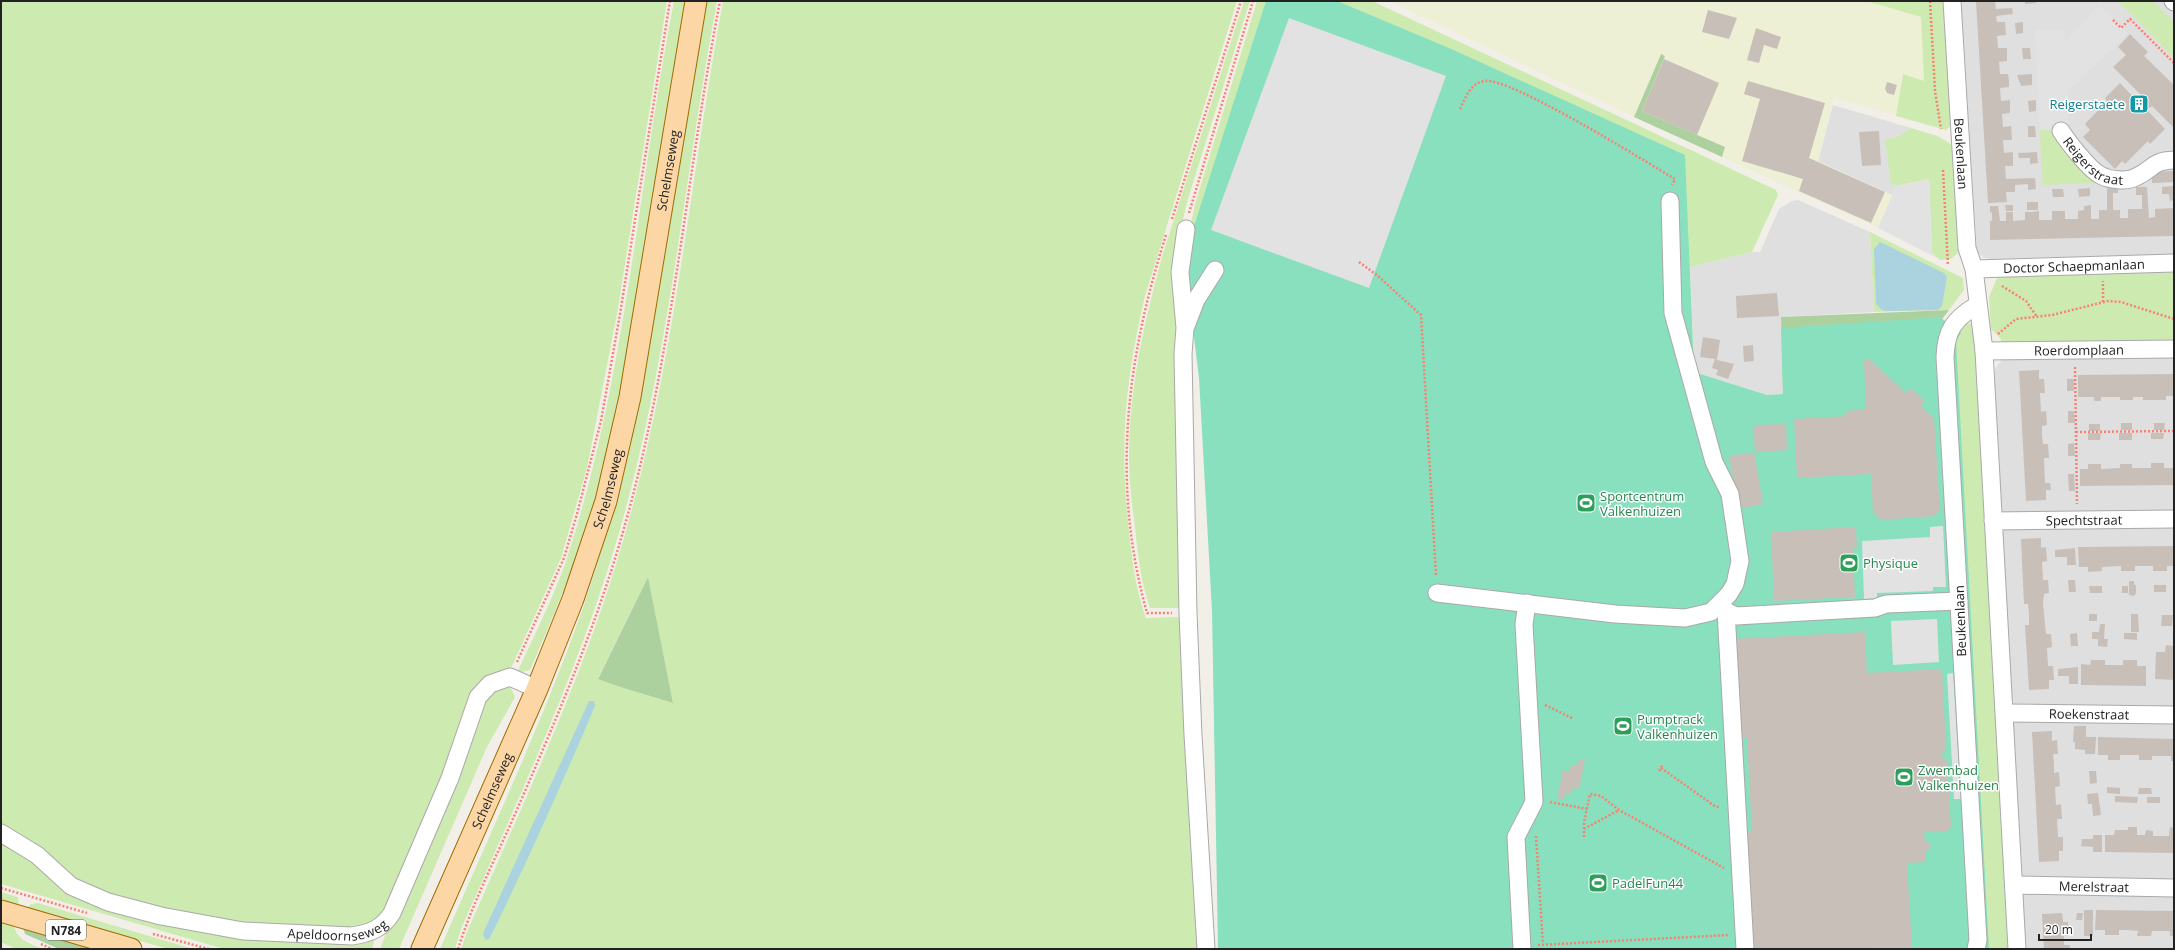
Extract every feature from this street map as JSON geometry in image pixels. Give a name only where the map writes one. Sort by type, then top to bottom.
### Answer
[{"type":"main road","name":"Schelmseweg","points":[[422,949],[537,689],[573,599],[606,501],[630,397],[696,1]]},
{"type":"main road","name":"N784","points":[[1,911],[131,949]]},
{"type":"street","name":"Beukenlaan","points":[[1952,1],[1966,248],[1974,269],[1977,305],[1984,349],[2017,949]]},
{"type":"street","name":"Reigerstraat","points":[[2061,131],[2069,142],[2100,175],[2120,180],[2135,178],[2160,160],[2174,160]]},
{"type":"street","points":[[1670,201],[1673,313],[1714,462],[1730,494],[1740,561],[1735,584],[1724,608],[1744,942]]},
{"type":"street","points":[[1178,227],[1185,328],[1183,354],[1188,613],[1193,735],[1206,949]]},
{"type":"street","name":"Doctor Schaepmanlaan","points":[[1974,269],[2174,263]]},
{"type":"street","points":[[1185,328],[1196,300],[1215,270]]},
{"type":"street","name":"Beukenlaan","points":[[1976,949],[1978,940],[1946,342],[1952,325],[1966,312],[1977,305]]},
{"type":"street","name":"Roerdomplaan","points":[[1984,349],[2174,349]]},
{"type":"street","name":"Spechtstraat","points":[[1994,521],[2174,519]]},
{"type":"street","points":[[1438,593],[1615,614],[1685,618],[1724,608],[1736,616],[1875,608],[1886,604],[1959,601]]},
{"type":"street","points":[[1521,947],[1516,837],[1534,802],[1524,624],[1527,603]]},
{"type":"street","points":[[510,677],[537,689]]},
{"type":"street","name":"Apeldoornseweg","points":[[1,833],[37,855],[78,890],[96,898],[135,909],[213,927],[243,931],[345,935],[370,933],[386,922],[392,913],[447,784],[478,697],[490,684],[510,677]]},
{"type":"street","name":"Roekenstraat","points":[[2005,713],[2174,715]]},
{"type":"street","name":"Merelstraat","points":[[2014,885],[2174,888]]},
{"type":"path","name":"Schelmseweg","points":[[510,677],[564,558],[591,461],[620,314],[670,1]]},
{"type":"path","points":[[1178,227],[1241,1]]},
{"type":"path","points":[[1178,227],[1191,204],[1253,1]]},
{"type":"path","points":[[1930,1],[1936,91],[1942,133]]},
{"type":"path","points":[[2113,20],[2121,28],[2130,19],[2174,63]]},
{"type":"path","points":[[1460,109],[1468,92],[1474,85],[1485,81],[1497,82],[1554,108],[1675,179],[1672,185],[1670,201]]},
{"type":"path","points":[[1943,164],[1948,266]]},
{"type":"path","points":[[1168,231],[1148,297],[1136,347],[1130,390],[1126,460],[1135,554],[1147,613],[1188,613]]},
{"type":"path","points":[[1358,262],[1378,276],[1421,315],[1438,593]]},
{"type":"path","points":[[2000,285],[2026,301],[2037,317]]},
{"type":"path","points":[[1984,349],[2016,319],[2052,315],[2108,301],[2121,302],[2174,319]]},
{"type":"path","points":[[2075,350],[2078,520]]},
{"type":"path","points":[[2076,432],[2174,431]]},
{"type":"path","points":[[1528,696],[1572,718]]},
{"type":"path","points":[[1660,768],[1716,807],[1736,808]]},
{"type":"path","points":[[1584,837],[1590,794],[1601,796],[1619,810],[1726,869],[1740,869]]},
{"type":"path","points":[[1534,802],[1545,801],[1587,810]]},
{"type":"path","points":[[1584,829],[1619,810]]},
{"type":"path","points":[[1536,833],[1543,944]]},
{"type":"path","points":[[1521,947],[1543,944],[1744,942]]},
{"type":"shaded area","points":[[1961,1],[2174,1],[2174,254],[1991,259],[1984,258],[1977,252]]},
{"type":"shaded area","points":[[2099,5],[2128,33],[2068,91],[2069,128],[2040,130],[2035,30],[2064,30],[2065,42]]},
{"type":"shaded area","points":[[1289,18],[1446,76],[1369,288],[1211,230]]},
{"type":"shaded area","points":[[1833,105],[1911,128],[1895,138],[1891,184],[1896,186],[1892,195],[1818,161]]},
{"type":"shaded area","points":[[1929,179],[1932,253],[1937,258],[1878,228],[1896,186]]},
{"type":"shaded area","points":[[1798,200],[1870,232],[1874,312],[1781,317],[1783,394],[1767,395],[1694,372],[1690,267],[1752,252],[1760,252],[1779,209],[1792,201]]},
{"type":"shaded area","points":[[2174,356],[2174,949],[2026,949],[2008,631],[2003,627],[2006,601],[1998,441],[1992,436],[1994,372],[1998,364],[2004,358]]},
{"type":"shaded area","points":[[1943,526],[1946,587],[1933,587],[1933,591],[1877,593],[1877,598],[1864,599],[1862,541],[1930,537],[1930,527]]},
{"type":"shaded area","points":[[1937,619],[1939,662],[1893,665],[1891,621]]},
{"type":"shaded area","points":[[1953,673],[1961,799],[1954,799],[1947,674]]},
{"type":"green space","points":[[1,1],[667,1],[617,314],[587,468],[561,558],[510,670],[500,674],[454,750],[386,912],[364,930],[243,927],[98,894],[1,828]]},
{"type":"green space","points":[[674,1],[686,1],[665,119],[628,355],[603,472],[580,547],[561,597],[530,670],[517,673],[562,573],[587,490],[604,421],[629,281],[661,71]]},
{"type":"green space","points":[[705,1],[717,1],[667,316],[642,442],[627,504],[593,613],[552,720],[461,929],[455,949],[440,949],[515,778],[568,649],[584,605],[613,511],[621,480]]},
{"type":"green space","points":[[723,1],[1237,1],[1145,296],[1133,356],[1124,441],[1124,470],[1130,542],[1135,575],[1146,618],[1180,617],[1201,949],[461,949],[467,932],[559,722],[580,668],[600,614],[633,505],[648,443],[673,317]],"holes":[[[648,578],[673,703],[620,687],[598,678]],[[595,706],[490,938],[483,935],[493,911]]]},
{"type":"green space","points":[[1244,1],[1250,1],[1187,202],[1180,234],[1180,608],[1150,608],[1140,569],[1130,484],[1130,432],[1135,381],[1149,307],[1162,257]]},
{"type":"green space","points":[[1257,1],[1372,1],[1776,190],[1778,195],[1752,252],[1690,267],[1694,372],[1212,230],[1188,238],[1195,204]]},
{"type":"green space","name":"Sportcentrum Valkenhuizen","points":[[1266,1],[1337,1],[1449,48],[1685,155],[1694,372],[1767,395],[1783,394],[1781,328],[1940,317],[1961,333],[1956,341],[1989,949],[1218,949],[1212,611],[1199,378],[1186,272],[1194,226]]},
{"type":"green space","points":[[1389,1],[1866,1],[1921,17],[1924,81],[1903,75],[1896,115],[1834,98],[1818,161],[1892,195],[1878,228],[1722,157],[1725,147],[1642,111],[1665,56],[1660,54],[1634,117]]},
{"type":"green space","points":[[1866,1],[1944,1],[1952,125],[1946,130],[1896,116],[1903,74],[1924,81],[1921,17]]},
{"type":"green space","points":[[2118,1],[2153,1],[2174,22],[2174,58]]},
{"type":"green space","points":[[1661,54],[1665,56],[1642,111],[1725,147],[1722,157],[1634,117]]},
{"type":"green space","points":[[1911,128],[1938,136],[1952,145],[1958,253],[1951,259],[1940,260],[1932,253],[1929,179],[1896,186],[1891,184],[1885,139],[1895,138]]},
{"type":"green space","points":[[2055,129],[2101,183],[2042,185],[2040,130]]},
{"type":"green space","points":[[1870,232],[1963,278],[1964,290],[1949,310],[1874,312]]},
{"type":"green space","points":[[2174,272],[2174,342],[2001,343],[2001,339],[1991,329],[1989,297],[1998,276]]},
{"type":"green space","points":[[1949,310],[1940,322],[1783,394],[1781,317]]},
{"type":"green space","points":[[1966,323],[1971,324],[1974,328],[2008,949],[1986,949],[1950,350],[1962,326]]},
{"type":"green space","points":[[648,577],[673,703],[598,679]]},
{"type":"green space","points":[[510,686],[515,697],[487,747],[399,949],[380,949],[386,933],[391,928],[441,817],[483,701],[493,690]]},
{"type":"green space","points":[[1,837],[53,875],[161,920],[372,937],[374,942],[372,949],[224,949],[1,884]]},
{"type":"green space","points":[[1,892],[18,897],[19,905],[1,900]]},
{"type":"green space","points":[[38,903],[193,949],[168,949],[27,908],[31,904]]},
{"type":"green space","points":[[1,918],[14,925],[15,930],[25,941],[43,949],[16,949],[1,942]]},
{"type":"green space","points":[[22,924],[105,949],[59,949],[25,934]]},
{"type":"water","points":[[1880,242],[1944,273],[1947,277],[1942,306],[1938,310],[1886,311],[1882,310],[1876,304],[1874,249]]},
{"type":"water","points":[[589,701],[594,701],[595,706],[583,735],[517,881],[490,938],[486,940],[483,935],[484,931]]},
{"type":"building","points":[[1976,1],[1995,1],[1996,9],[2012,8],[2013,14],[1996,16],[1997,22],[2005,22],[2006,35],[1997,36],[1998,48],[2007,48],[2007,61],[1999,62],[2000,74],[2008,74],[2009,81],[2009,87],[2000,88],[2001,101],[2010,100],[2010,113],[2002,114],[2003,127],[2011,126],[2012,140],[2003,140],[2004,153],[2013,152],[2013,166],[2005,166],[2006,179],[2035,178],[2036,189],[2028,190],[2028,184],[2015,185],[2015,192],[2006,192],[2007,202],[1988,203]]},
{"type":"building","points":[[2025,1],[2036,1],[2036,3],[2025,4]]},
{"type":"building","points":[[1708,10],[1737,18],[1729,39],[1702,32]]},
{"type":"building","points":[[2023,22],[2023,33],[2016,34],[2015,23]]},
{"type":"building","points":[[1756,28],[1781,37],[1777,49],[1764,45],[1759,63],[1747,60]]},
{"type":"building","name":"Reigerstaete","points":[[2130,34],[2148,52],[2144,56],[2174,85],[2174,128],[2152,106],[2147,110],[2165,129],[2150,144],[2148,141],[2125,164],[2122,161],[2115,169],[2083,137],[2090,130],[2085,124],[2107,101],[2105,98],[2120,83],[2138,102],[2143,97],[2113,67],[2126,55],[2118,47]]},
{"type":"building","points":[[2022,48],[2030,48],[2031,59],[2023,59]]},
{"type":"building","points":[[1664,59],[1719,83],[1697,135],[1642,111]]},
{"type":"building","points":[[2032,74],[2032,85],[2021,86],[2017,75]]},
{"type":"building","points":[[1748,81],[1825,103],[1809,158],[1885,192],[1871,223],[1799,191],[1803,179],[1742,161],[1760,99],[1744,94]]},
{"type":"building","points":[[1887,82],[1897,85],[1894,95],[1887,93],[1885,89]]},
{"type":"building","points":[[2036,100],[2036,111],[2029,112],[2028,101]]},
{"type":"building","points":[[2028,126],[2035,126],[2036,137],[2028,137]]},
{"type":"building","points":[[1879,131],[1881,165],[1862,166],[1859,132]]},
{"type":"building","points":[[2037,152],[2038,163],[2030,164],[2030,158],[2019,158],[2018,153]]},
{"type":"building","points":[[2174,171],[2174,182],[2152,183],[2152,172]]},
{"type":"building","points":[[2118,185],[2118,193],[2113,193],[2113,210],[2120,210],[2120,218],[2128,218],[2128,209],[2142,209],[2142,195],[2136,195],[2136,187],[2147,187],[2149,218],[2155,217],[2155,209],[2174,208],[2174,236],[1990,240],[1990,221],[1992,221],[1992,212],[1990,213],[1990,206],[1998,206],[2000,221],[2006,221],[2006,212],[2013,212],[2013,221],[2025,220],[2025,212],[2039,211],[2039,220],[2052,220],[2052,211],[2065,211],[2065,219],[2078,219],[2078,211],[2084,210],[2084,206],[2091,205],[2091,219],[2099,219],[2099,210],[2107,210],[2107,186]]},
{"type":"building","points":[[2173,186],[2174,200],[2170,201],[2169,194],[2162,194],[2162,187]]},
{"type":"building","points":[[2090,188],[2090,196],[2079,197],[2078,189]]},
{"type":"building","points":[[2052,189],[2063,189],[2064,197],[2053,197]]},
{"type":"building","points":[[2027,202],[2038,202],[2038,210],[2027,210]]},
{"type":"building","points":[[2005,205],[2013,205],[2013,211],[2006,211]]},
{"type":"building","points":[[1777,293],[1779,316],[1737,318],[1736,296]]},
{"type":"building","points":[[1703,337],[1720,340],[1717,360],[1734,364],[1728,379],[1716,375],[1718,370],[1712,368],[1715,359],[1700,357]]},
{"type":"building","points":[[1753,345],[1754,361],[1744,362],[1743,346]]},
{"type":"building","points":[[1864,360],[1870,360],[1906,393],[1911,388],[1925,401],[1921,406],[1934,418],[1940,510],[1934,516],[1881,520],[1873,513],[1871,474],[1797,478],[1794,419],[1846,416],[1846,411],[1866,409]]},
{"type":"building","points":[[2039,370],[2039,379],[2044,379],[2045,393],[2040,393],[2041,412],[2046,411],[2047,425],[2042,426],[2043,444],[2048,444],[2049,458],[2044,458],[2045,483],[2050,483],[2051,490],[2046,490],[2046,500],[2026,501],[2019,371]]},
{"type":"building","points":[[2174,374],[2174,396],[2166,396],[2166,400],[2143,400],[2143,397],[2133,397],[2133,400],[2120,400],[2120,397],[2101,397],[2101,401],[2094,401],[2094,397],[2078,397],[2078,375]]},
{"type":"building","points":[[2067,379],[2074,379],[2074,391],[2067,391]]},
{"type":"building","points":[[2068,411],[2074,411],[2075,423],[2068,423]]},
{"type":"building","points":[[2121,423],[2132,423],[2132,430],[2121,430]]},
{"type":"building","points":[[2154,423],[2165,423],[2164,430],[2154,430]]},
{"type":"building","points":[[1786,424],[1787,450],[1755,452],[1753,425]]},
{"type":"building","points":[[2089,424],[2100,424],[2100,431],[2089,431]]},
{"type":"building","points":[[2088,433],[2101,433],[2100,440],[2088,440]]},
{"type":"building","points":[[2119,433],[2132,433],[2132,440],[2119,440]]},
{"type":"building","points":[[2151,433],[2164,433],[2163,439],[2151,439]]},
{"type":"building","points":[[2074,443],[2075,456],[2068,456],[2068,444]]},
{"type":"building","points":[[1754,452],[1763,504],[1738,509],[1729,456]]},
{"type":"building","points":[[2151,463],[2164,463],[2164,468],[2174,468],[2174,485],[2080,486],[2080,469],[2088,469],[2088,464],[2101,464],[2101,469],[2120,468],[2120,464],[2132,464],[2132,468],[2151,468]]},
{"type":"building","points":[[2068,474],[2074,474],[2075,491],[2069,491]]},
{"type":"building","points":[[1856,527],[1857,548],[1853,548],[1855,597],[1774,601],[1771,532]]},
{"type":"building","points":[[2041,538],[2041,548],[2046,547],[2047,561],[2042,562],[2043,580],[2048,580],[2049,593],[2044,594],[2043,603],[2046,634],[2051,634],[2052,647],[2047,648],[2048,666],[2053,666],[2054,680],[2049,680],[2049,689],[2029,690],[2025,625],[2029,625],[2029,614],[2028,604],[2024,604],[2021,539]]},
{"type":"building","points":[[2174,546],[2174,566],[2167,566],[2167,571],[2153,571],[2153,566],[2135,566],[2135,571],[2121,571],[2121,566],[2102,567],[2102,571],[2088,572],[2088,567],[2079,567],[2078,547]]},
{"type":"building","points":[[2075,548],[2076,565],[2067,565],[2067,557],[2055,557],[2055,550]]},
{"type":"building","points":[[2068,580],[2075,580],[2076,592],[2069,592]]},
{"type":"building","points":[[2129,581],[2134,581],[2134,585],[2136,585],[2136,593],[2134,596],[2129,595]]},
{"type":"building","points":[[2154,585],[2166,585],[2166,592],[2154,592]]},
{"type":"building","points":[[2089,586],[2102,586],[2102,593],[2090,593]]},
{"type":"building","points":[[2122,586],[2128,586],[2128,593],[2122,593]]},
{"type":"building","points":[[2089,614],[2097,614],[2097,621],[2089,621]]},
{"type":"building","points":[[2131,614],[2138,614],[2139,632],[2131,632]]},
{"type":"building","points":[[2162,615],[2173,615],[2172,626],[2161,626]]},
{"type":"building","points":[[2100,624],[2105,624],[2104,639],[2108,639],[2107,647],[2098,646],[2098,639],[2092,639],[2092,632],[2099,632]]},
{"type":"building","points":[[1865,632],[1867,673],[1942,669],[1946,748],[1941,755],[1947,761],[1951,827],[1947,831],[1924,832],[1925,841],[1930,844],[1931,847],[1925,852],[1926,862],[1907,863],[1912,947],[1749,949],[1743,837],[1747,832],[1752,831],[1747,738],[1742,738],[1736,733],[1731,639]]},
{"type":"building","points":[[2077,633],[2078,646],[2071,646],[2070,634]]},
{"type":"building","points":[[2124,633],[2137,633],[2137,640],[2124,639]]},
{"type":"building","points":[[2166,645],[2173,646],[2174,680],[2155,679],[2156,652],[2165,652]]},
{"type":"building","points":[[2091,660],[2105,660],[2105,665],[2123,665],[2123,660],[2137,660],[2137,666],[2146,666],[2146,686],[2081,685],[2081,664],[2090,665]]},
{"type":"building","points":[[2078,667],[2078,684],[2069,684],[2069,676],[2058,676],[2058,669]]},
{"type":"building","points":[[2074,726],[2086,726],[2086,737],[2096,737],[2095,754],[2085,754],[2085,750],[2075,749],[2075,742],[2073,742]]},
{"type":"building","points":[[2052,731],[2052,741],[2057,740],[2058,754],[2053,754],[2054,773],[2059,772],[2060,786],[2055,787],[2056,805],[2061,804],[2062,819],[2057,819],[2058,837],[2063,837],[2063,851],[2059,851],[2059,861],[2039,862],[2032,732]]},
{"type":"building","points":[[2098,737],[2174,739],[2174,761],[2171,761],[2171,756],[2152,756],[2152,760],[2139,760],[2139,755],[2120,755],[2120,760],[2108,760],[2108,755],[2098,755]]},
{"type":"building","points":[[1579,759],[1585,760],[1579,789],[1573,787],[1571,794],[1565,793],[1564,800],[1557,798],[1563,770],[1569,772],[1571,765],[1577,766]]},
{"type":"building","points":[[2089,771],[2096,771],[2097,783],[2090,784]]},
{"type":"building","points":[[2107,787],[2120,788],[2120,794],[2107,793]]},
{"type":"building","points":[[2139,788],[2151,788],[2152,794],[2138,794]]},
{"type":"building","points":[[2098,793],[2101,815],[2093,816],[2092,804],[2088,804],[2087,794]]},
{"type":"building","points":[[2115,796],[2138,797],[2137,803],[2115,802]]},
{"type":"building","points":[[2147,797],[2160,797],[2160,803],[2147,803]]},
{"type":"building","points":[[2128,827],[2137,827],[2137,835],[2145,835],[2146,830],[2153,831],[2153,836],[2169,836],[2170,827],[2174,828],[2174,853],[2105,852],[2105,835],[2114,835],[2115,830],[2128,830]]},
{"type":"building","points":[[2093,835],[2102,835],[2102,852],[2093,852],[2093,847],[2081,846],[2082,839],[2093,839]]},
{"type":"building","points":[[2084,910],[2093,910],[2093,936],[2084,936]]},
{"type":"building","points":[[2096,910],[2174,911],[2174,936],[2170,936],[2170,931],[2152,931],[2151,936],[2137,936],[2138,931],[2128,930],[2119,930],[2119,935],[2105,935],[2105,930],[2095,930]]},
{"type":"building","points":[[2062,913],[2063,922],[2068,922],[2069,936],[2064,936],[2064,945],[2070,945],[2070,949],[2044,949],[2042,914]]},
{"type":"building","points":[[2077,913],[2083,913],[2082,920],[2076,920]]},
{"type":"place","name":"Reigerstaete","points":[[2139,104]]},
{"type":"place","name":"Sportcentrum Valkenhuizen","points":[[1586,503]]},
{"type":"place","name":"Physique","points":[[1849,563]]},
{"type":"place","name":"Pumptrack Valkenhuizen","points":[[1623,726]]},
{"type":"place","name":"Zwembad Valkenhuizen","points":[[1904,777]]},
{"type":"place","name":"PadelFun44","points":[[1598,883]]}]
